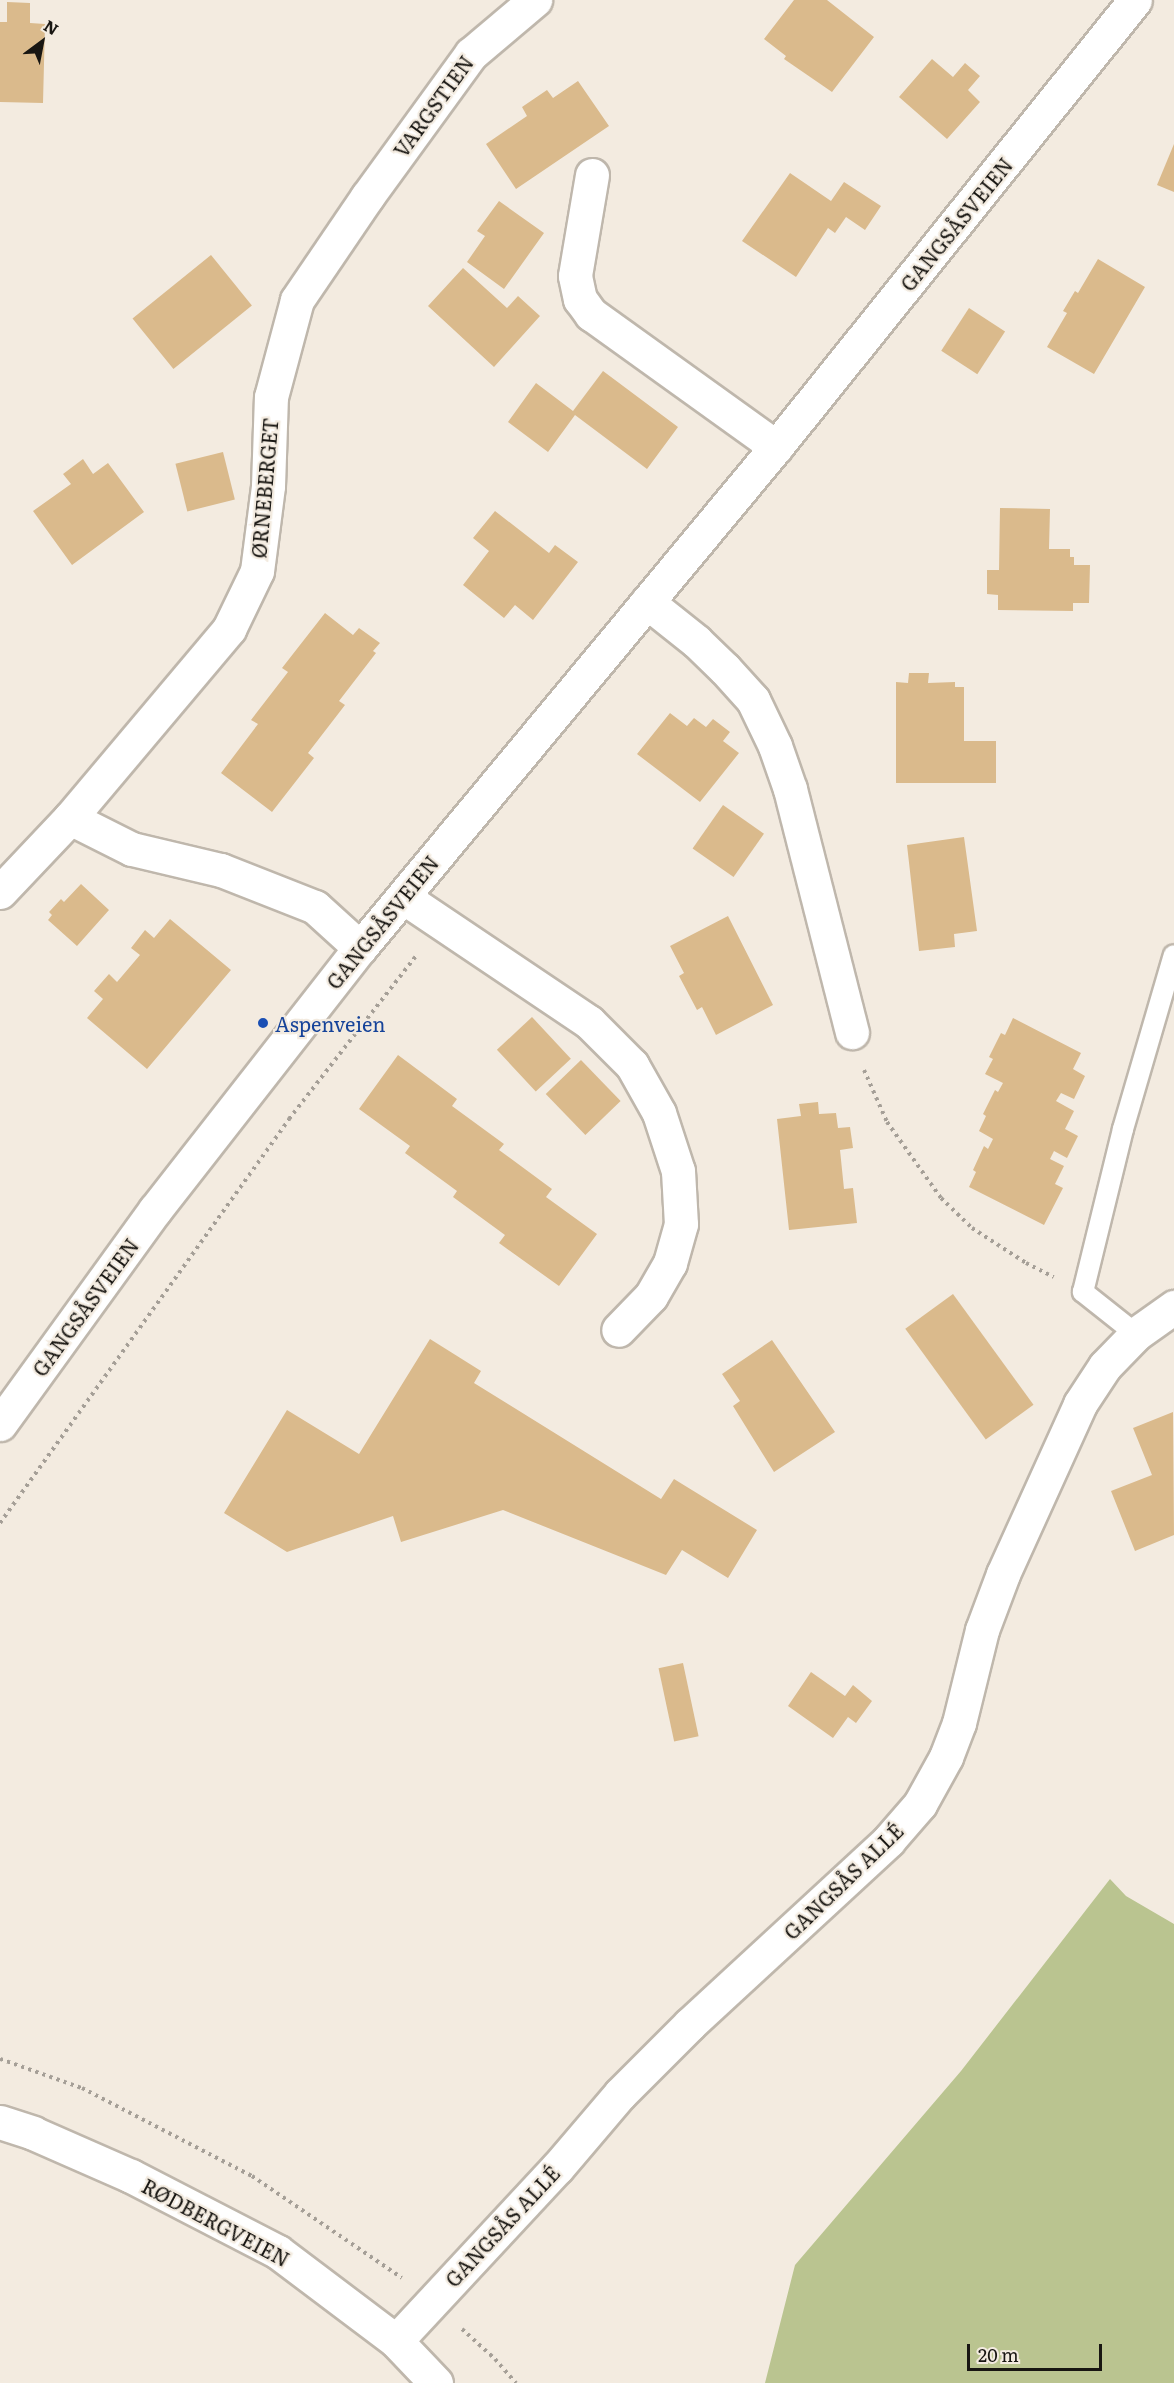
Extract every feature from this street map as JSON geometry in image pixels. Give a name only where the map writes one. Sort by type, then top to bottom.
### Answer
[{"type":"street","name":"VARGSTIEN","points":[[367,196],[471,54],[535,0]]},
{"type":"street","name":"GANGSÅSVEIEN","points":[[0,1424],[155,1210],[360,948],[776,447],[1135,0]]},
{"type":"street","points":[[592,175],[576,276],[580,299],[591,314],[776,447]]},
{"type":"street","name":"ØRNEBERGET","points":[[0,892],[70,818],[228,629],[257,571],[268,486],[271,397],[297,300],[367,196]]},
{"type":"street","points":[[647,602],[696,641],[753,700],[775,746],[790,789],[852,1032]]},
{"type":"street","points":[[70,818],[132,849],[220,870],[315,907],[360,948]]},
{"type":"street","points":[[403,897],[590,1022],[632,1065],[659,1113],[678,1171],[681,1224],[670,1263],[651,1296],[618,1330]]},
{"type":"street","name":"GANGSÅS ALLÉ","points":[[396,2341],[557,2168],[620,2094],[690,2024],[888,1842],[920,1804],[946,1757],[959,1723],[982,1630],[1003,1574],[1075,1415],[1105,1366],[1136,1334],[1174,1307]]},
{"type":"street","name":"RØDBERGVEIEN","points":[[0,2122],[33,2133],[131,2176],[278,2252],[396,2341],[436,2383]]},
{"type":"lane","points":[[1136,1334],[1083,1292],[1123,1129],[1174,955]]},
{"type":"path","points":[[0,1524],[289,1119],[442,923]]},
{"type":"path","points":[[852,1032],[868,1085],[887,1122],[941,1198],[972,1228],[1026,1263],[1083,1292]]},
{"type":"path","points":[[0,2059],[82,2088],[252,2176],[408,2282]]},
{"type":"path","points":[[455,2323],[495,2359],[516,2383]]},
{"type":"green space","points":[[1110,1879],[1126,1896],[1174,1924],[1174,2383],[765,2383],[795,2265],[961,2071]]},
{"type":"building","points":[[794,0],[827,0],[874,37],[832,92],[784,59],[786,56],[764,39]]},
{"type":"building","points":[[7,2],[30,3],[30,23],[45,24],[43,103],[0,102],[0,22],[7,22]]},
{"type":"building","points":[[932,59],[953,77],[965,63],[980,76],[968,90],[980,102],[947,139],[899,97]]},
{"type":"building","points":[[578,81],[609,126],[516,189],[486,144],[527,116],[522,107],[547,90],[553,98]]},
{"type":"building","points":[[1174,144],[1174,192],[1157,185]]},
{"type":"building","points":[[790,173],[831,201],[844,182],[881,206],[865,230],[846,217],[835,233],[828,228],[796,277],[742,241]]},
{"type":"building","points":[[499,201],[544,233],[504,289],[467,262],[485,236],[477,231]]},
{"type":"building","points":[[211,255],[252,306],[173,369],[133,319]]},
{"type":"building","points":[[1098,259],[1145,287],[1094,374],[1047,347],[1067,313],[1063,311],[1075,291],[1078,293]]},
{"type":"building","points":[[463,268],[507,308],[518,296],[540,316],[494,367],[428,306]]},
{"type":"building","points":[[969,308],[1005,331],[977,374],[941,351]]},
{"type":"building","points":[[603,371],[678,427],[647,469],[575,415],[548,452],[508,422],[536,383],[573,411]]},
{"type":"building","points":[[223,452],[235,500],[187,511],[175,464]]},
{"type":"building","points":[[83,459],[93,474],[108,463],[144,512],[72,565],[33,511],[71,484],[63,474]]},
{"type":"building","points":[[1000,508],[1050,509],[1049,549],[1070,549],[1070,557],[1074,557],[1074,565],[1090,565],[1089,603],[1073,603],[1073,611],[998,610],[998,595],[987,594],[987,570],[999,570]]},
{"type":"building","points":[[495,511],[549,553],[555,545],[578,562],[533,620],[515,605],[504,618],[463,585],[489,551],[473,538]]},
{"type":"building","points":[[325,613],[353,635],[359,628],[380,643],[373,651],[376,653],[339,701],[345,705],[308,753],[314,758],[272,812],[221,773],[258,724],[251,720],[288,672],[282,668]]},
{"type":"building","points":[[909,673],[929,673],[928,683],[955,682],[955,687],[964,687],[964,741],[996,741],[996,783],[896,783],[896,682],[908,683]]},
{"type":"building","points":[[670,713],[687,726],[694,718],[706,727],[713,719],[730,732],[723,741],[739,753],[700,802],[637,754]]},
{"type":"building","points":[[723,805],[764,834],[734,877],[693,848]]},
{"type":"building","points":[[964,837],[977,931],[954,934],[955,947],[919,951],[907,845]]},
{"type":"building","points":[[81,884],[109,910],[77,946],[48,920],[52,915],[49,912],[61,899],[64,902]]},
{"type":"building","points":[[728,916],[773,1005],[716,1035],[702,1007],[697,1010],[679,976],[684,973],[670,946]]},
{"type":"building","points":[[170,919],[231,970],[147,1069],[87,1018],[103,999],[94,991],[109,974],[117,982],[140,955],[131,948],[145,930],[154,938]]},
{"type":"building","points":[[532,1017],[571,1059],[536,1091],[497,1050]]},
{"type":"building","points":[[1013,1018],[1081,1053],[1073,1069],[1085,1076],[1074,1099],[1061,1093],[1056,1101],[1074,1111],[1065,1129],[1078,1136],[1067,1158],[1054,1151],[1050,1159],[1064,1166],[1055,1184],[1063,1188],[1044,1225],[969,1187],[976,1172],[973,1170],[984,1146],[988,1149],[993,1139],[979,1131],[986,1116],[983,1114],[995,1090],[998,1092],[1003,1083],[985,1074],[993,1059],[989,1057],[1001,1033],[1005,1035]]},
{"type":"building","points":[[398,1055],[457,1099],[452,1106],[504,1144],[499,1150],[552,1189],[546,1197],[597,1234],[559,1286],[499,1243],[505,1235],[453,1197],[457,1191],[405,1153],[410,1146],[359,1109]]},
{"type":"building","points":[[581,1060],[621,1101],[585,1135],[546,1094]]},
{"type":"building","points":[[818,1102],[819,1114],[836,1113],[838,1128],[850,1127],[853,1148],[840,1150],[844,1189],[853,1188],[857,1223],[789,1230],[777,1119],[801,1116],[799,1104]]},
{"type":"building","points":[[953,1294],[1034,1405],[986,1440],[905,1329]]},
{"type":"building","points":[[430,1339],[481,1371],[474,1383],[661,1499],[674,1479],[757,1530],[728,1578],[682,1550],[666,1575],[503,1510],[401,1542],[393,1516],[287,1552],[224,1513],[287,1410],[359,1454]]},
{"type":"building","points":[[772,1340],[835,1432],[774,1472],[733,1406],[740,1401],[722,1374]]},
{"type":"building","points":[[1173,1412],[1174,1535],[1135,1551],[1111,1491],[1152,1475],[1133,1428]]},
{"type":"building","points":[[683,1663],[699,1736],[674,1742],[659,1668]]},
{"type":"building","points":[[811,1672],[845,1696],[853,1685],[872,1701],[856,1723],[848,1717],[833,1738],[788,1706]]},
{"type":"place","name":"Aspenveien","points":[[263,1023]]}]
